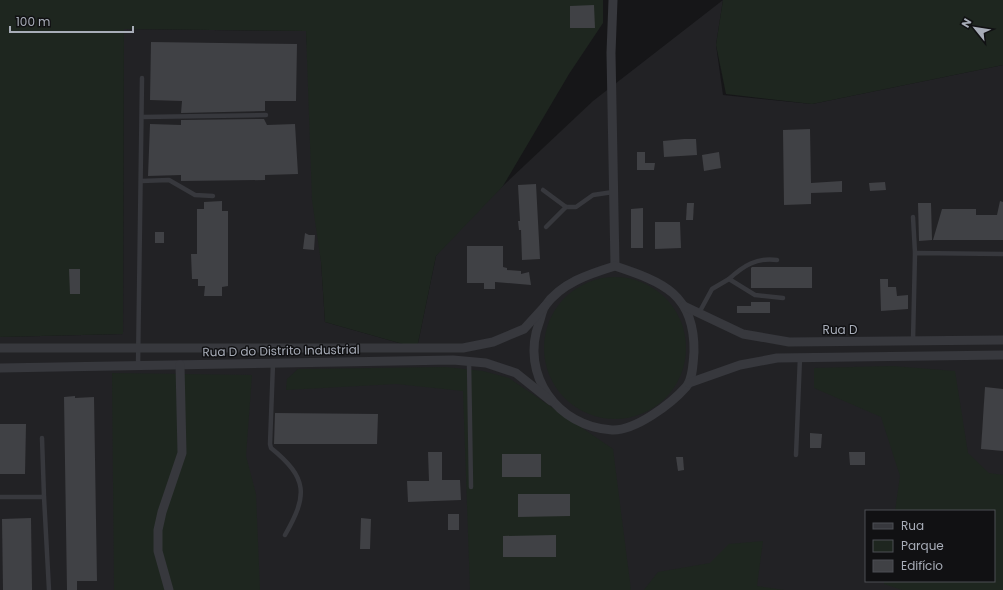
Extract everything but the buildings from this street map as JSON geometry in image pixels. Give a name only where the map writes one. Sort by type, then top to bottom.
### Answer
[{"type":"street","points":[[613,0],[611,52],[615,266],[643,275],[663,284],[679,298],[684,306],[694,336],[694,360],[689,383]]},
{"type":"street","name":"Rua D do Distrito Industrial","points":[[0,348],[463,348],[493,342],[524,329],[563,288],[580,277],[615,266]]},
{"type":"street","points":[[545,306],[534,337],[534,362],[551,401]]},
{"type":"street","name":"Rua D","points":[[684,306],[743,334],[789,342],[1003,340]]},
{"type":"street","points":[[927,341],[927,356]]},
{"type":"street","points":[[689,383],[740,365],[777,358],[1003,355]]},
{"type":"street","name":"Rua D do Distrito Industrial","points":[[0,368],[453,360],[469,361],[486,363],[516,373],[567,414],[590,426],[613,430],[633,425],[657,412],[674,400],[689,383]]},
{"type":"street","points":[[169,590],[158,551],[158,530],[162,512],[182,453],[180,365]]},
{"type":"lane","points":[[138,366],[142,78]]},
{"type":"lane","points":[[142,117],[266,115]]},
{"type":"lane","points":[[141,181],[169,180],[195,195],[213,196]]},
{"type":"lane","points":[[543,190],[566,207],[576,207],[593,196],[614,192]]},
{"type":"lane","points":[[546,227],[566,207]]},
{"type":"lane","points":[[913,217],[915,253],[913,341]]},
{"type":"lane","points":[[915,253],[1003,254]]},
{"type":"lane","points":[[699,313],[712,289],[729,279],[744,265],[765,258],[777,260]]},
{"type":"lane","points":[[729,279],[755,295],[783,298]]},
{"type":"lane","points":[[796,455],[800,357]]},
{"type":"lane","points":[[469,361],[471,487]]},
{"type":"lane","points":[[273,364],[270,444],[291,466],[300,482],[298,510],[284,535]]},
{"type":"lane","points":[[42,438],[49,590]]},
{"type":"lane","points":[[0,498],[44,497]]},
{"type":"shaded area","points":[[723,0],[716,45],[723,95],[812,104],[1003,65],[1003,590],[0,590],[0,337],[123,334],[124,29],[306,31],[325,322],[417,348],[436,256],[454,232],[593,101]]},
{"type":"green space","points":[[0,0],[603,0],[603,23],[569,74],[503,186],[436,256],[417,348],[325,322],[321,262],[312,200],[306,31],[124,29],[123,334],[0,337]]},
{"type":"green space","points":[[723,0],[1003,0],[1003,65],[812,104],[726,94],[716,45]]},
{"type":"green space","points":[[615,277],[636,280],[660,293],[670,303],[683,327],[686,348],[683,369],[670,393],[660,403],[636,416],[615,419],[594,416],[570,403],[560,393],[547,369],[544,348],[547,327],[560,303],[570,293],[594,280]]},
{"type":"green space","points":[[892,366],[955,371],[968,453],[989,473],[1003,475],[1003,590],[902,590],[884,584],[884,582],[995,582],[995,510],[895,510],[900,476],[881,417],[814,388],[814,368]]},
{"type":"green space","points":[[445,367],[483,371],[509,378],[613,449],[631,590],[470,590],[463,391],[396,384],[286,390],[287,379],[298,369]]},
{"type":"green space","points":[[112,373],[252,375],[246,456],[256,494],[260,590],[114,590]]},
{"type":"green space","points":[[763,541],[757,586],[784,590],[644,590],[658,572],[710,563],[729,544]]}]
